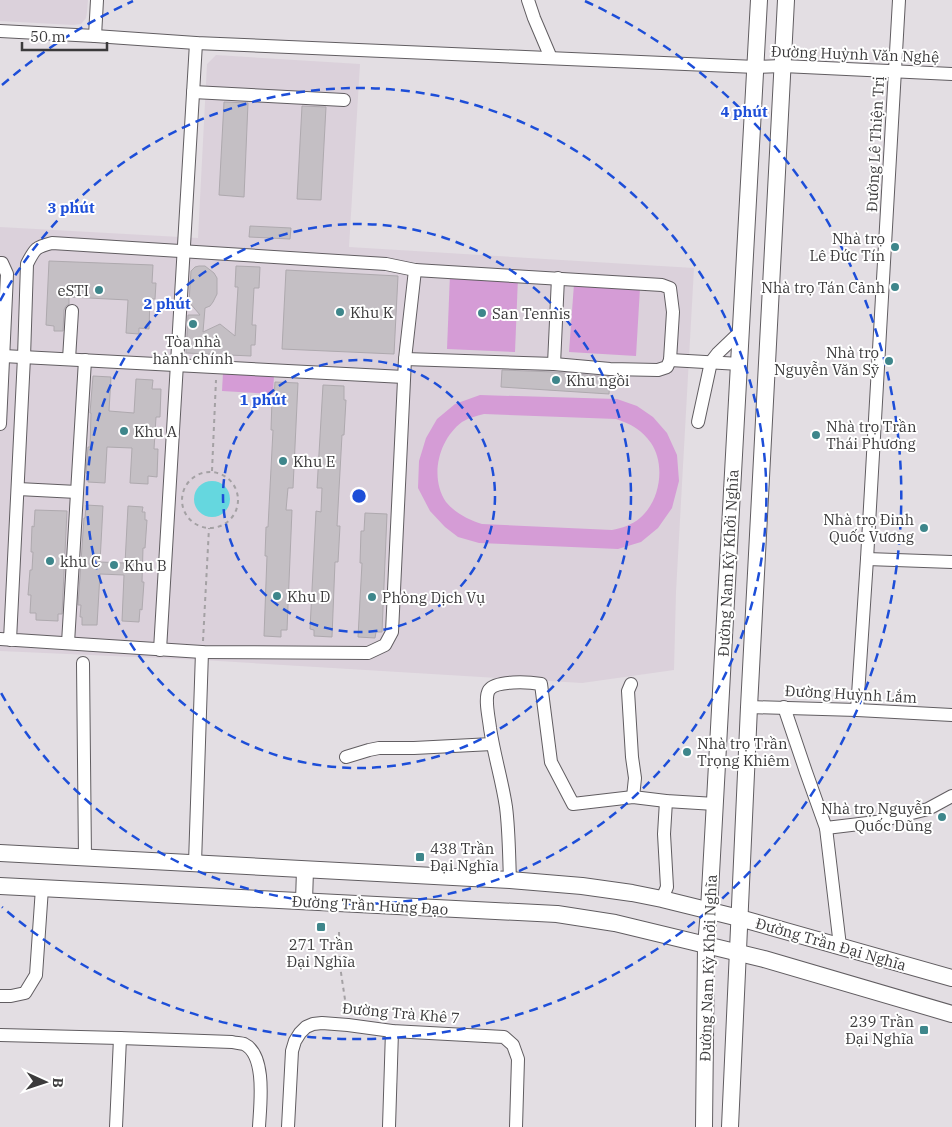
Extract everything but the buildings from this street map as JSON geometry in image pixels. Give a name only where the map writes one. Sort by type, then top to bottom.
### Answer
[{"type":"main road","name":"Đường Nam Kỳ Khởi Nghĩa","points":[[704,1127],[706,946],[742,331],[759,0]]},
{"type":"main road","name":"Đường Nam Kỳ Khởi Nghĩa","points":[[730,1127],[738,918],[786,0]]},
{"type":"main road","points":[[0,853],[510,880],[582,886],[632,893],[709,910]]},
{"type":"main road","points":[[304,901],[305,870]]},
{"type":"main road","name":"Đường Trần Hưng Đạo","points":[[0,886],[556,914],[615,924],[737,953]]},
{"type":"main road","name":"Đường Trần Đại Nghĩa","points":[[709,910],[952,978]]},
{"type":"main road","points":[[737,953],[764,959],[952,1014]]},
{"type":"street","points":[[95,36],[97,0]]},
{"type":"street","points":[[528,0],[551,58]]},
{"type":"street","name":"Đường Lê Thiện Trị","points":[[857,710],[899,0]]},
{"type":"street","name":"Đường Huỳnh Văn Nghệ","points":[[0,31],[196,43],[952,74]]},
{"type":"street","points":[[160,650],[196,43]]},
{"type":"street","points":[[193,92],[344,100]]},
{"type":"street","points":[[405,359],[658,370],[667,367],[670,360],[672,312],[670,288],[662,285],[638,283],[415,270],[386,264],[52,243],[40,246],[32,254],[27,264],[18,489],[5,640],[202,652],[368,653],[385,645],[392,632],[405,359],[415,270]]},
{"type":"street","points":[[0,263],[2,263],[7,274],[0,424]]},
{"type":"street","points":[[554,364],[558,278]]},
{"type":"street","points":[[69,359],[72,311]]},
{"type":"street","points":[[698,422],[711,362],[742,331]]},
{"type":"street","points":[[3,356],[404,377]]},
{"type":"street","points":[[68,643],[85,360]]},
{"type":"street","points":[[670,360],[740,364]]},
{"type":"street","points":[[18,489],[77,492]]},
{"type":"street","points":[[867,559],[952,562]]},
{"type":"street","points":[[195,863],[202,652]]},
{"type":"street","points":[[83,663],[85,858]]},
{"type":"street","points":[[510,880],[506,808],[492,744],[486,699],[490,689],[499,684],[540,684],[551,762],[573,804],[633,797],[715,804]]},
{"type":"street","points":[[631,684],[628,691],[635,778],[633,797]]},
{"type":"street","name":"Đường Huỳnh Lắm","points":[[749,707],[952,715]]},
{"type":"street","points":[[784,707],[826,828],[840,946]]},
{"type":"street","points":[[346,757],[379,748],[492,744]]},
{"type":"street","points":[[826,828],[876,822],[928,809],[952,796]]},
{"type":"street","points":[[662,899],[667,887],[664,834],[666,801]]},
{"type":"street","points":[[0,996],[25,993],[36,975],[42,888]]},
{"type":"street","name":"Đường Trà Khê 7","points":[[288,1127],[292,1051],[300,1032],[313,1024],[348,1025],[392,1031],[504,1037],[513,1045],[518,1059],[516,1127]]},
{"type":"street","points":[[389,1127],[392,1031]]},
{"type":"street","points":[[0,1035],[232,1042],[244,1044],[252,1051],[261,1073],[259,1127]]},
{"type":"street","points":[[116,1127],[120,1038]]},
{"type":"path","points":[[212,471],[217,367]]},
{"type":"path","points":[[212,471],[220,473],[234,484],[237,492],[237,510],[226,524],[218,527],[200,527],[186,516],[183,508],[183,490],[195,476],[203,472],[212,471]]},
{"type":"path","points":[[202,652],[209,528]]},
{"type":"path","points":[[339,932],[340,966],[348,1025]]},
{"type":"shaded area","points":[[0,0],[88,0],[86,18],[81,24],[73,25],[0,21]]},
{"type":"shaded area","points":[[216,55],[360,64],[349,247],[694,268],[676,592],[674,670],[582,683],[202,660],[0,651],[0,227],[198,238],[207,64]]},
{"type":"shaded area","name":"San Tennis","points":[[450,274],[518,277],[515,352],[447,349]]},
{"type":"shaded area","points":[[574,284],[640,288],[636,356],[569,352]]},
{"type":"shaded area","points":[[223,373],[274,375],[273,394],[222,391]]},
{"type":"shaded area","points":[[480,395],[617,399],[637,406],[653,417],[667,433],[677,455],[679,481],[672,508],[658,528],[641,542],[618,549],[479,543],[458,537],[445,527],[430,511],[418,488],[419,461],[426,438],[437,419],[455,404]],"holes":[[[484,414],[616,419],[631,425],[644,434],[656,452],[658,462],[659,482],[652,502],[640,518],[627,526],[612,530],[482,524],[454,510],[446,502],[441,492],[438,470],[442,448],[454,429],[467,419]]]},
{"type":"water","points":[[212,481],[224,487],[230,499],[224,511],[212,517],[200,511],[194,499],[200,487]]},
{"type":"place","name":"Nhà trọ Lê Đức Tín","points":[[895,247]]},
{"type":"place","name":"Nhà trọ Tán Cảnh","points":[[895,287]]},
{"type":"place","name":"eSTI","points":[[99,290]]},
{"type":"place","name":"Khu K","points":[[340,312]]},
{"type":"place","name":"San Tennis","points":[[482,313]]},
{"type":"place","name":"Tòa nhà hành chính","points":[[193,324]]},
{"type":"place","name":"Nhà trọ Nguyễn Văn Sỹ","points":[[889,361]]},
{"type":"place","name":"Khu ngồi","points":[[556,380]]},
{"type":"place","name":"Khu A","points":[[124,431]]},
{"type":"place","name":"Nhà trọ Trần Thái Phương","points":[[816,435]]},
{"type":"place","name":"Khu E","points":[[283,461]]},
{"type":"place","name":"Nhà trọ Đinh Quốc Vương","points":[[924,528]]},
{"type":"place","name":"khu C","points":[[50,561]]},
{"type":"place","name":"Khu B","points":[[114,565]]},
{"type":"place","name":"Khu D","points":[[277,596]]},
{"type":"place","name":"Phòng Dịch Vụ","points":[[372,597]]},
{"type":"place","name":"Nhà trọ Trần Trọng Khiêm","points":[[687,752]]},
{"type":"place","name":"Nhà trọ Nguyễn Quốc Dũng","points":[[942,817]]},
{"type":"place","name":"438 Trần Đại Nghĩa","points":[[420,857]]},
{"type":"place","name":"271 Trần Đại Nghĩa","points":[[321,927]]},
{"type":"place","name":"239 Trần Đại Nghĩa","points":[[924,1030]]}]
